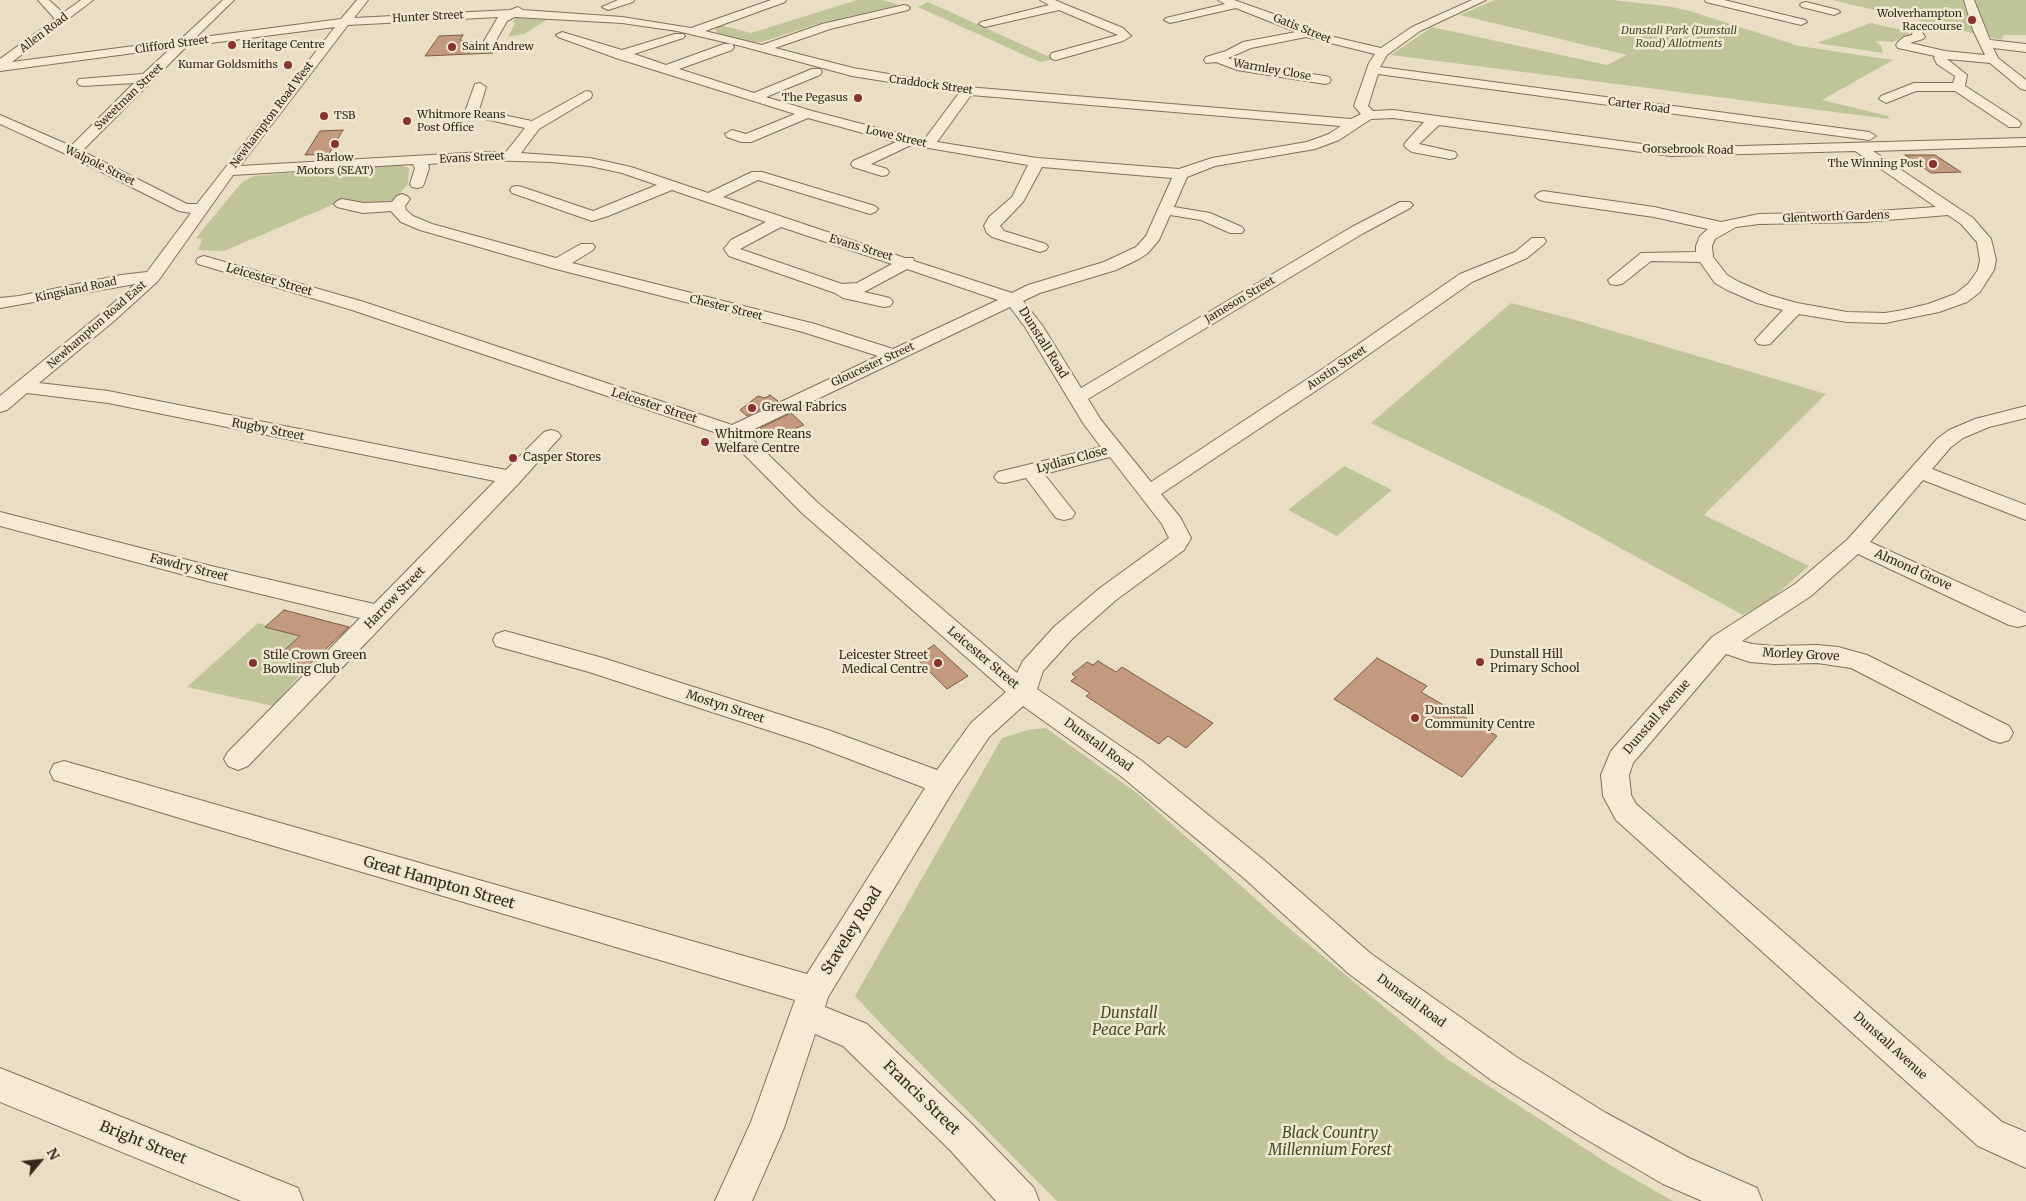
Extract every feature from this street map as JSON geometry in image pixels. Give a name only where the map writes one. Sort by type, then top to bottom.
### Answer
[{"type":"street","points":[[43,0],[62,19]]},
{"type":"street","name":"Allen Road","points":[[0,66],[88,0]]},
{"type":"street","name":"Sweetman Street","points":[[72,152],[146,78],[186,43],[229,0]]},
{"type":"street","name":"Newhampton Road West","points":[[201,209],[344,22],[363,0]]},
{"type":"street","points":[[608,7],[629,0]]},
{"type":"street","points":[[742,0],[764,6]]},
{"type":"street","points":[[693,31],[781,0]]},
{"type":"street","points":[[1045,0],[1119,30],[1125,36],[1056,56]]},
{"type":"street","name":"Gatis Street","points":[[1223,0],[1272,17],[1307,34],[1339,44],[1383,52]]},
{"type":"street","points":[[1369,115],[1362,106],[1373,70],[1383,52],[1416,29],[1479,0]]},
{"type":"street","points":[[1710,0],[1797,21],[1818,10]]},
{"type":"street","points":[[1969,0],[1983,40],[1993,60],[2024,84]]},
{"type":"street","points":[[490,41],[502,19],[513,5],[528,4]]},
{"type":"street","name":"Hunter Street","points":[[344,22],[513,5]]},
{"type":"street","name":"Craddock Street","points":[[513,5],[693,31],[852,72],[967,91],[1354,123]]},
{"type":"street","points":[[1170,20],[1236,5]]},
{"type":"street","points":[[1806,5],[1818,10],[1834,12]]},
{"type":"street","points":[[985,24],[1060,6]]},
{"type":"street","points":[[764,48],[826,26],[904,8]]},
{"type":"street","name":"Clifford Street","points":[[0,66],[344,22]]},
{"type":"street","name":"Warmley Close","points":[[1307,34],[1247,45],[1214,60],[1237,66],[1325,80]]},
{"type":"street","points":[[1933,39],[1918,34],[1898,45],[1945,55],[1993,60]]},
{"type":"street","points":[[620,55],[679,36]]},
{"type":"street","name":"Lowe Street","points":[[565,38],[808,114],[909,140],[1037,162],[1182,174]]},
{"type":"street","points":[[1983,40],[2026,48]]},
{"type":"street","points":[[666,69],[728,47]]},
{"type":"street","points":[[1074,52],[1086,57]]},
{"type":"street","points":[[1945,55],[1940,58],[1941,61],[1961,75],[1958,87]]},
{"type":"street","name":"Carter Road","points":[[1373,70],[1883,138],[1904,146]]},
{"type":"street","points":[[754,97],[816,72]]},
{"type":"street","points":[[83,82],[146,78]]},
{"type":"street","points":[[1888,95],[1914,87],[1958,87],[2014,124]]},
{"type":"street","points":[[480,88],[472,112],[534,126]]},
{"type":"street","points":[[928,144],[967,91]]},
{"type":"street","points":[[511,156],[534,126],[586,95]]},
{"type":"street","points":[[1965,108],[1988,107]]},
{"type":"street","points":[[732,134],[746,139],[808,114]]},
{"type":"street","name":"Gorsebrook Road","points":[[1354,123],[1369,115],[1393,114],[1658,151],[1860,148],[2026,142]]},
{"type":"street","name":"Walpole Street","points":[[0,119],[72,152],[184,208],[201,209]]},
{"type":"street","points":[[1437,120],[1430,124],[1411,144],[1417,149],[1450,154]]},
{"type":"street","points":[[1182,174],[1212,162],[1310,146],[1338,134],[1354,123]]},
{"type":"street","points":[[882,172],[858,164],[909,140]]},
{"type":"street","points":[[1722,226],[1708,236],[1704,246],[1708,264],[1721,279],[1754,296],[1795,308],[1847,317],[1885,318],[1933,308],[1961,298],[1981,280],[1986,270],[1988,250],[1985,242],[1976,229],[1860,148]]},
{"type":"street","name":"Evans Street","points":[[229,172],[511,156],[590,162],[626,170],[1014,299]]},
{"type":"street","points":[[417,184],[422,168],[419,160]]},
{"type":"street","points":[[1037,162],[1018,199],[995,220],[992,226],[993,230],[998,234],[1040,247]]},
{"type":"street","name":"Dunstall Road","points":[[1182,174],[1153,237],[1142,250],[1110,266],[1034,289],[1014,299],[1024,311],[1093,423],[1178,530],[1180,538],[1176,545],[1081,616],[1032,667],[1023,692],[1126,764],[1255,870],[1359,963],[1503,1068],[1594,1125],[1676,1171],[1744,1201]]},
{"type":"street","points":[[709,198],[757,175],[870,209]]},
{"type":"street","points":[[517,190],[592,216],[671,185]]},
{"type":"street","name":"Glentworth Gardens","points":[[1543,196],[1654,212],[1722,226],[1759,219],[1863,217],[1950,210]]},
{"type":"street","name":"Chester Street","points":[[342,204],[363,208],[400,202],[399,212],[407,219],[426,226],[558,264],[809,328],[893,355]]},
{"type":"street","name":"Jameson Street","points":[[1077,398],[1348,236],[1405,205]]},
{"type":"street","name":"Newhampton Road East","points":[[0,406],[108,317],[152,277],[201,209]]},
{"type":"street","points":[[1167,210],[1205,216],[1236,230]]},
{"type":"street","points":[[778,222],[737,243],[732,249],[735,253],[841,289],[849,294],[884,302]]},
{"type":"street","name":"Austin Street","points":[[1149,493],[1328,374],[1466,278],[1521,255],[1526,245]]},
{"type":"street","points":[[558,264],[587,246]]},
{"type":"street","points":[[1616,280],[1647,256],[1706,257]]},
{"type":"street","name":"Leicester Street","points":[[204,261],[358,306],[733,432],[810,508],[971,650],[1023,692]]},
{"type":"street","points":[[841,289],[860,288],[907,262]]},
{"type":"street","name":"Kingsland Road","points":[[0,303],[19,301],[121,280],[152,277]]},
{"type":"street","name":"Gloucester Street","points":[[733,432],[1014,299]]},
{"type":"street","points":[[1764,340],[1795,308]]},
{"type":"street","name":"Rugby Street","points":[[24,387],[108,396],[512,478]]},
{"type":"street","name":"Dunstall Avenue","points":[[2026,412],[1982,423],[1956,434],[1944,443],[1856,544],[1803,590],[1721,643],[1621,758],[1614,775],[1617,796],[1626,812],[1990,1134],[2026,1150]]},
{"type":"street","name":"Harrow Street","points":[[238,759],[551,436]]},
{"type":"street","name":"Lydian Close","points":[[1005,477],[1114,450]]},
{"type":"street","name":"Lydian Close","points":[[1030,471],[1064,513]]},
{"type":"street","points":[[1920,472],[2026,513]]},
{"type":"street","name":"Fawdry Street","points":[[0,519],[211,574],[379,614]]},
{"type":"street","name":"Almond Grove","points":[[1856,544],[1976,588],[2018,619]]},
{"type":"street","name":"Mostyn Street","points":[[505,640],[594,664],[810,734],[943,783]]},
{"type":"street","name":"Morley Grove","points":[[1721,643],[1750,653],[1831,655],[1858,661],[1955,720],[2000,733]]},
{"type":"street","name":"Staveley Road","points":[[733,1201],[766,1128],[810,1003],[943,783],[980,730],[1001,709],[1023,692]]},
{"type":"street","name":"Great Hampton Street","points":[[64,772],[810,1003]]},
{"type":"street","name":"Francis Street","points":[[810,1003],[855,1035],[962,1138],[1021,1201]]},
{"type":"street","name":"Bright Street","points":[[0,1085],[285,1201]]},
{"type":"green space","points":[[857,0],[883,0],[899,5],[817,24],[762,42],[752,42],[717,33],[715,26],[720,25],[751,33]]},
{"type":"green space","name":"Dunstall Park (Dunstall Road) Allotments","points":[[1495,0],[1612,0],[1667,6],[1690,11],[1799,46],[1893,60],[1822,100],[1888,116],[1889,119],[1391,55],[1432,27],[1607,65],[1627,55],[1460,15]]},
{"type":"green space","name":"Wolverhampton Racecourse","points":[[1832,0],[2026,0],[2026,35],[2003,35],[2002,40]]},
{"type":"green space","points":[[928,2],[1054,59],[1040,62],[918,7]]},
{"type":"green space","points":[[517,18],[548,19],[524,34],[508,37],[515,23],[512,22]]},
{"type":"green space","points":[[1871,23],[1902,30],[1909,33],[1909,35],[1892,42],[1876,41],[1881,46],[1883,53],[1817,43]]},
{"type":"green space","points":[[398,164],[409,168],[408,184],[394,200],[388,203],[367,206],[346,199],[224,251],[198,250],[202,240],[204,240],[196,238],[242,182],[254,176]]},
{"type":"green space","points":[[1511,303],[1572,319],[1826,394],[1704,515],[1809,566],[1770,600],[1743,615],[1549,509],[1371,423]]},
{"type":"green space","points":[[1344,466],[1392,490],[1337,536],[1288,510]]},
{"type":"green space","name":"Stile Crown Green Bowling Club","points":[[258,623],[300,636],[276,658],[307,667],[273,706],[187,687]]},
{"type":"green space","name":"Dunstall Peace Park","points":[[1046,728],[1137,793],[1278,919],[1447,1059],[1615,1168],[1673,1201],[1057,1201],[855,996],[1002,738],[1028,730]]},
{"type":"building","name":"Saint Andrew","points":[[463,35],[460,40],[493,46],[493,53],[425,56],[439,36]]},
{"type":"building","name":"Barlow Motors (SEAT)","points":[[343,130],[329,154],[305,155],[320,131]]},
{"type":"building","name":"The Winning Post","points":[[1905,155],[1935,155],[1961,172],[1931,173]]},
{"type":"building","name":"Grewal Fabrics","points":[[770,395],[778,401],[747,416],[740,410],[758,396],[765,398]]},
{"type":"building","points":[[791,413],[804,425],[771,438],[760,428]]},
{"type":"building","points":[[284,610],[349,627],[307,667],[276,658],[300,636],[265,627]]},
{"type":"building","name":"Leicester Street Medical Centre","points":[[934,645],[968,676],[947,689],[915,657]]},
{"type":"building","name":"Dunstall Community Centre","points":[[1377,658],[1427,686],[1421,692],[1497,736],[1462,777],[1334,699]]},
{"type":"building","points":[[1098,661],[1116,672],[1122,667],[1213,723],[1186,748],[1168,736],[1159,744],[1086,696],[1090,693],[1071,681],[1076,677],[1072,674],[1087,662],[1093,665]]},
{"type":"place","name":"Wolverhampton Racecourse","points":[[1972,20]]},
{"type":"place","name":"Heritage Centre","points":[[232,45]]},
{"type":"place","name":"Saint Andrew","points":[[452,47]]},
{"type":"place","name":"Kumar Goldsmiths","points":[[288,65]]},
{"type":"place","name":"The Pegasus","points":[[858,98]]},
{"type":"place","name":"TSB","points":[[324,116]]},
{"type":"place","name":"Whitmore Reans Post Office","points":[[407,121]]},
{"type":"place","name":"Barlow Motors (SEAT)","points":[[335,144]]},
{"type":"place","name":"The Winning Post","points":[[1933,164]]},
{"type":"place","name":"Grewal Fabrics","points":[[752,408]]},
{"type":"place","name":"Whitmore Reans Welfare Centre","points":[[705,442]]},
{"type":"place","name":"Casper Stores","points":[[513,458]]},
{"type":"place","name":"Dunstall Hill Primary School","points":[[1480,662]]},
{"type":"place","name":"Stile Crown Green Bowling Club","points":[[253,663]]},
{"type":"place","name":"Leicester Street Medical Centre","points":[[938,663]]},
{"type":"place","name":"Dunstall Community Centre","points":[[1415,718]]},
{"type":"park label","name":"Black Country Millennium Forest","points":[[1330,1142]]}]
